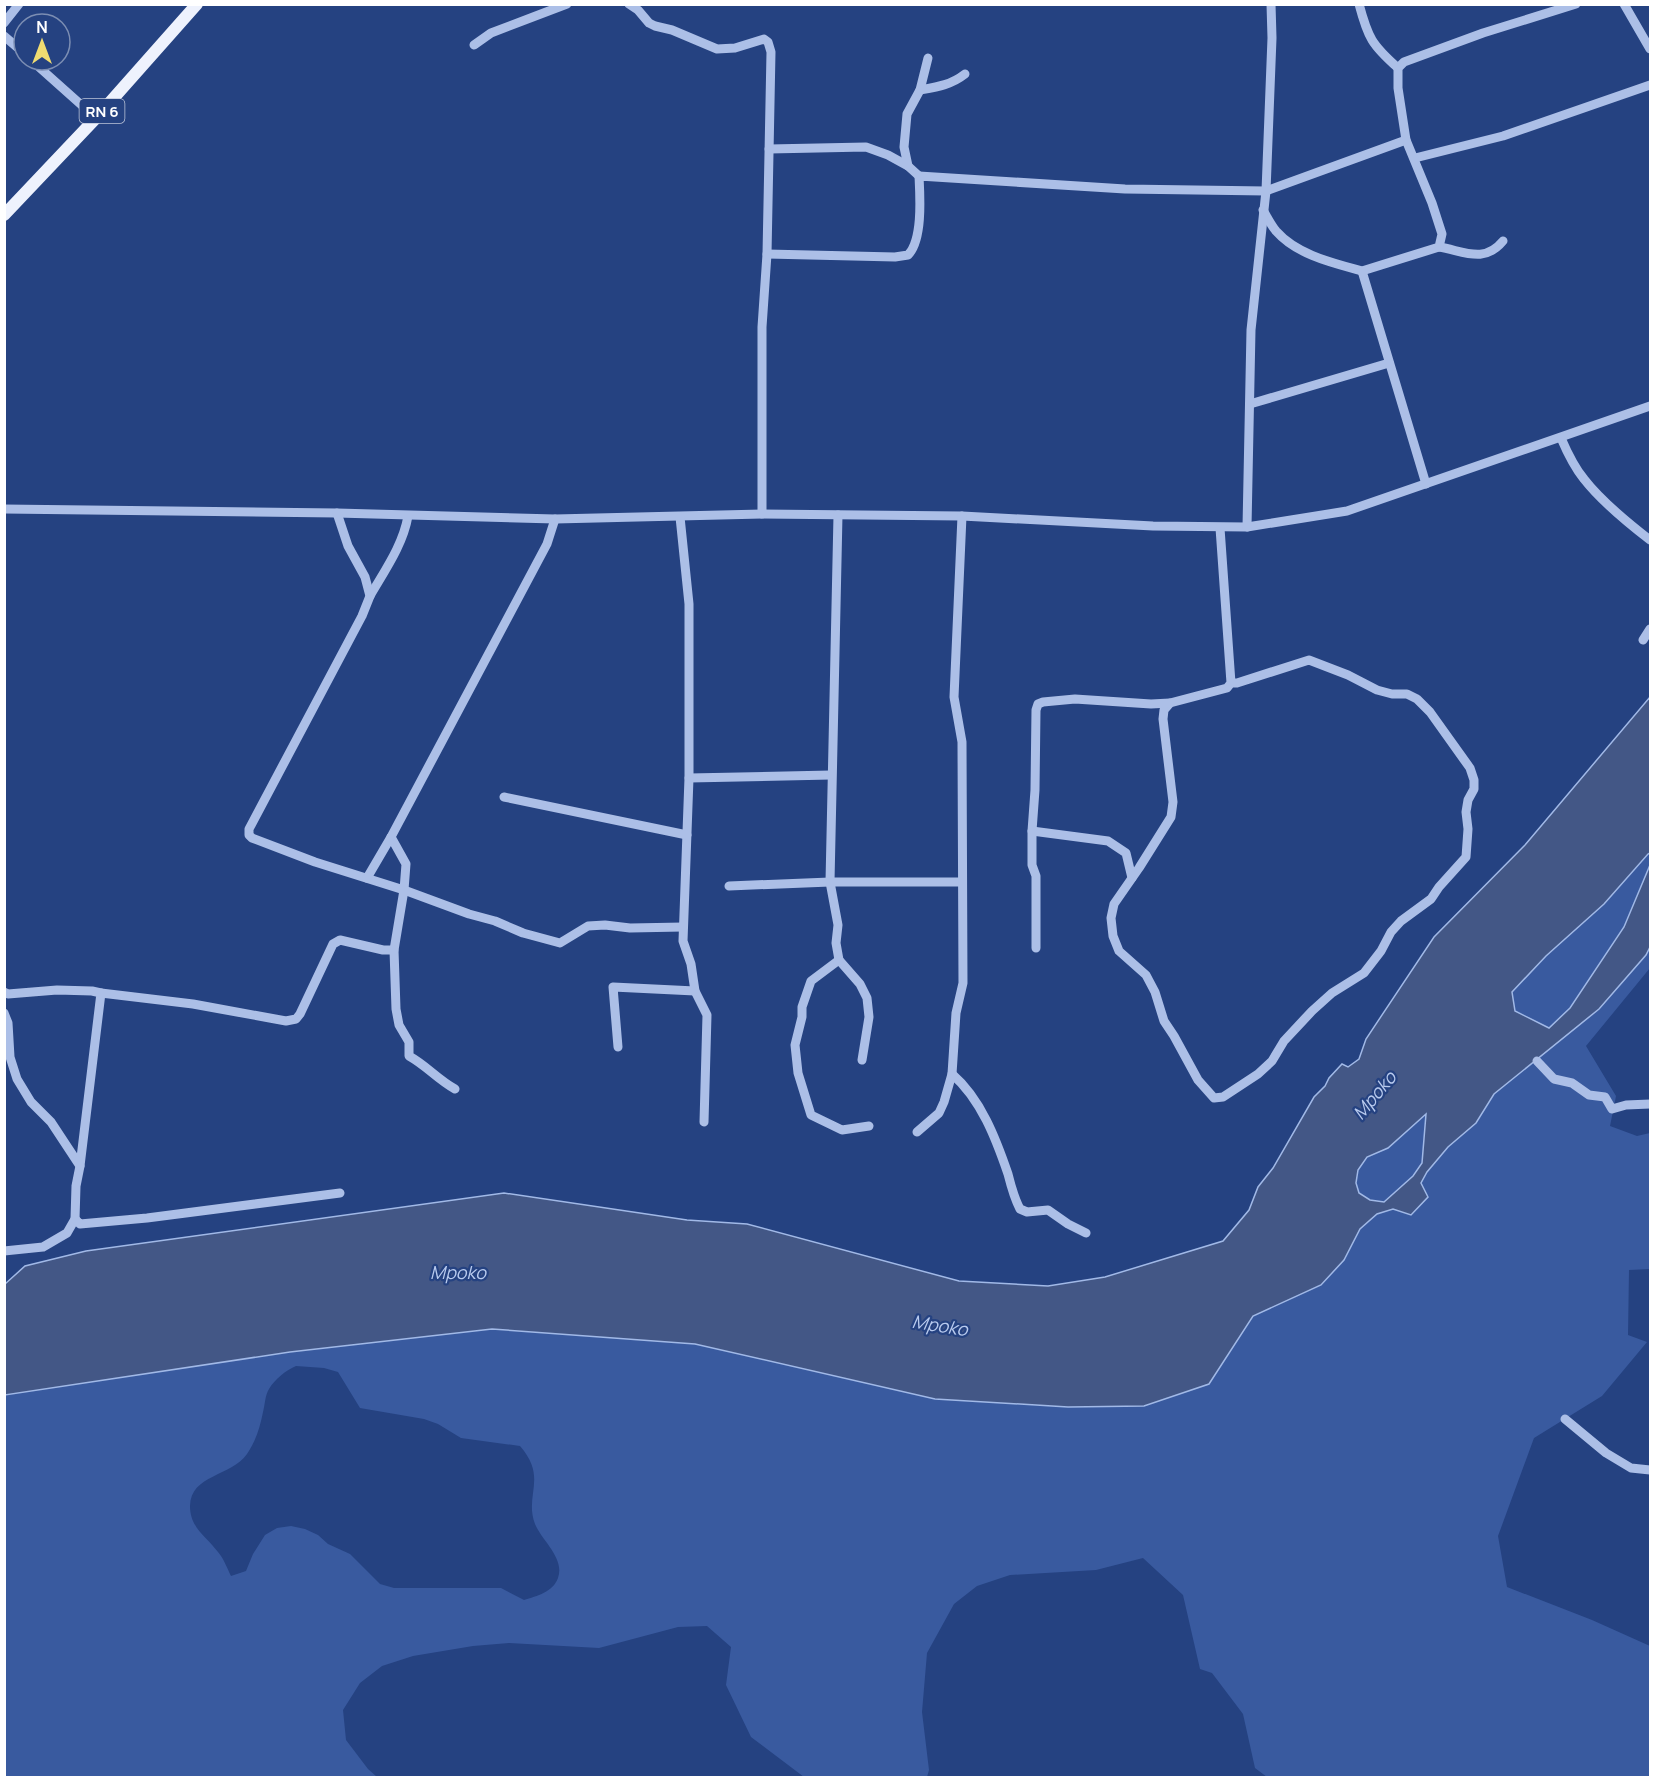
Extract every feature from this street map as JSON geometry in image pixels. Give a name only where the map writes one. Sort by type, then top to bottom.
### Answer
[{"type":"main road","name":"RN 6","points":[[4,215],[96,118],[197,4]]},
{"type":"street","points":[[4,22],[19,4]]},
{"type":"street","points":[[474,45],[491,33],[567,4]]},
{"type":"street","points":[[629,4],[638,10],[649,23],[717,49],[735,48],[764,39],[768,42],[771,52],[767,254],[762,327],[762,514]]},
{"type":"street","points":[[640,4],[649,23]]},
{"type":"street","points":[[1247,527],[1251,330],[1266,191],[1272,38],[1271,4]]},
{"type":"street","points":[[1359,4],[1365,28],[1373,42],[1398,68],[1398,88],[1406,140],[1415,158],[1442,234],[1439,248]]},
{"type":"street","points":[[1398,68],[1404,62],[1483,33],[1576,4]]},
{"type":"street","points":[[1624,4],[1650,49]]},
{"type":"street","points":[[908,166],[904,147],[907,114],[920,90],[928,58]]},
{"type":"street","points":[[45,72],[96,118]]},
{"type":"street","points":[[920,90],[955,82],[965,74]]},
{"type":"street","points":[[1415,158],[1503,136],[1650,85]]},
{"type":"street","points":[[769,149],[866,147],[888,155],[908,166],[919,176],[1125,189],[1266,191],[1406,140]]},
{"type":"street","points":[[767,254],[895,257],[908,255],[916,244],[920,200],[919,176]]},
{"type":"street","points":[[1263,210],[1276,232],[1306,253],[1324,261],[1362,271],[1439,248],[1470,255],[1481,254],[1497,249],[1503,240]]},
{"type":"street","points":[[1362,271],[1426,484]]},
{"type":"street","points":[[1250,404],[1389,363]]},
{"type":"street","points":[[4,509],[337,513],[555,519],[762,514],[962,516],[1118,525],[1247,527],[1347,511],[1650,406]]},
{"type":"street","points":[[1561,438],[1584,480],[1630,525],[1650,540]]},
{"type":"street","points":[[337,513],[348,546],[365,577],[370,596]]},
{"type":"street","points":[[838,515],[830,882],[838,925],[836,943],[839,960],[860,984],[867,998],[869,1017],[862,1060]]},
{"type":"street","points":[[408,516],[406,531],[400,544],[370,596],[362,616],[249,829],[249,835],[315,862],[560,944],[588,926],[683,927]]},
{"type":"street","points":[[917,1132],[939,1113],[944,1102],[952,1074],[956,1013],[963,983],[962,742],[954,697],[962,516]]},
{"type":"street","points":[[680,517],[689,604],[689,778],[683,941],[691,964],[695,991],[707,1015],[704,1122]]},
{"type":"street","points":[[367,878],[547,544],[555,519]]},
{"type":"street","points":[[1036,948],[1036,876],[1032,865],[1032,831],[1038,704],[1075,699],[1170,703],[1227,688],[1230,683],[1220,528]]},
{"type":"street","points":[[1643,640],[1650,630]]},
{"type":"street","points":[[1170,703],[1164,710],[1163,719],[1173,802],[1171,817],[1114,904],[1111,918],[1113,936],[1119,951],[1146,975],[1155,992],[1164,1021],[1198,1080],[1214,1098],[1223,1097],[1258,1074],[1272,1061],[1284,1041],[1332,993],[1364,973],[1381,951],[1391,932],[1401,921],[1431,899],[1466,857],[1468,829],[1466,812],[1468,800],[1474,789],[1470,768],[1430,712],[1417,699],[1407,694],[1392,694],[1377,690],[1348,675],[1310,660],[1230,683]]},
{"type":"street","points":[[689,778],[831,775]]},
{"type":"street","points":[[504,798],[687,835]]},
{"type":"street","points":[[1032,831],[1108,841],[1126,853],[1132,878]]},
{"type":"street","points":[[391,837],[406,864],[394,950],[399,1025],[410,1042],[409,1056],[430,1069],[440,1081],[455,1089]]},
{"type":"street","points":[[729,886],[830,882],[962,882]]},
{"type":"street","points":[[4,992],[8,994],[77,990],[193,1004],[286,1021],[296,1020],[333,944],[339,940],[383,950],[394,950]]},
{"type":"street","points":[[839,960],[811,981],[804,1001],[795,1044],[798,1073],[811,1115],[842,1130],[869,1126]]},
{"type":"street","points":[[618,1047],[613,987],[695,991]]},
{"type":"street","points":[[4,1251],[43,1247],[67,1233],[75,1219],[76,1186],[101,993]]},
{"type":"street","points":[[4,1013],[8,1023],[10,1057],[17,1079],[31,1102],[51,1122],[80,1166]]},
{"type":"street","points":[[1538,1061],[1554,1079],[1572,1083],[1589,1095],[1605,1097],[1612,1109],[1626,1105],[1650,1104]]},
{"type":"street","points":[[952,1074],[963,1084],[981,1111],[1020,1209],[1028,1212],[1048,1210],[1086,1233]]},
{"type":"street","points":[[75,1219],[80,1224],[123,1221],[340,1193]]},
{"type":"street","points":[[1565,1419],[1605,1454],[1631,1468],[1650,1470]]},
{"type":"shaded area","points":[[1650,853],[1650,865],[1624,927],[1570,1008],[1549,1028],[1515,1011],[1511,992],[1546,956],[1604,904]]},
{"type":"shaded area","points":[[1650,947],[1650,968],[1586,1046],[1616,1096],[1610,1126],[1637,1136],[1650,1133],[1650,1269],[1629,1270],[1628,1335],[1647,1342],[1602,1396],[1534,1438],[1498,1536],[1507,1587],[1592,1620],[1650,1646],[1650,1777],[1267,1777],[1255,1768],[1243,1714],[1212,1673],[1200,1669],[1183,1595],[1143,1558],[1096,1570],[1010,1575],[977,1586],[954,1604],[927,1653],[922,1712],[929,1770],[927,1777],[804,1777],[751,1737],[726,1685],[731,1647],[707,1626],[678,1627],[599,1648],[509,1643],[473,1646],[413,1656],[382,1666],[360,1683],[343,1710],[346,1740],[377,1777],[5,1778],[5,1395],[291,1352],[492,1329],[695,1344],[935,1399],[1068,1407],[1144,1406],[1209,1384],[1253,1316],[1321,1285],[1344,1260],[1360,1229],[1377,1214],[1393,1209],[1421,1183],[1427,1172],[1448,1147],[1476,1123],[1494,1094],[1599,1009]],"holes":[[[296,1366],[324,1368],[338,1372],[360,1408],[424,1419],[438,1424],[461,1438],[520,1446],[533,1468],[532,1514],[538,1530],[556,1557],[559,1571],[556,1583],[544,1593],[524,1600],[501,1588],[394,1588],[380,1584],[350,1554],[328,1544],[318,1535],[291,1526],[277,1528],[265,1535],[246,1571],[231,1576],[220,1555],[193,1520],[190,1506],[192,1496],[204,1482],[240,1462],[247,1454],[257,1434],[268,1391],[277,1379]]]},
{"type":"shaded area","points":[[1426,1113],[1422,1163],[1413,1176],[1384,1202],[1370,1200],[1359,1193],[1356,1183],[1358,1170],[1367,1157],[1388,1148]]},
{"type":"water","name":"Mpoko","points":[[1650,697],[1650,853],[1604,904],[1546,956],[1512,992],[1515,1011],[1549,1028],[1570,1008],[1624,927],[1650,865],[1650,947],[1646,955],[1599,1009],[1494,1094],[1476,1123],[1448,1147],[1427,1172],[1421,1183],[1428,1197],[1411,1215],[1393,1209],[1377,1214],[1360,1229],[1344,1260],[1321,1285],[1253,1316],[1209,1384],[1144,1406],[1068,1407],[935,1399],[695,1344],[492,1329],[290,1352],[5,1395],[5,1284],[25,1266],[86,1251],[504,1193],[687,1220],[747,1224],[959,1281],[1048,1286],[1105,1277],[1223,1241],[1249,1210],[1258,1187],[1273,1168],[1314,1097],[1342,1064],[1348,1067],[1359,1059],[1366,1039],[1434,937],[1525,845]],"holes":[[[1426,1114],[1422,1163],[1413,1176],[1384,1202],[1370,1200],[1359,1193],[1356,1183],[1358,1170],[1367,1157],[1388,1148]]]}]
